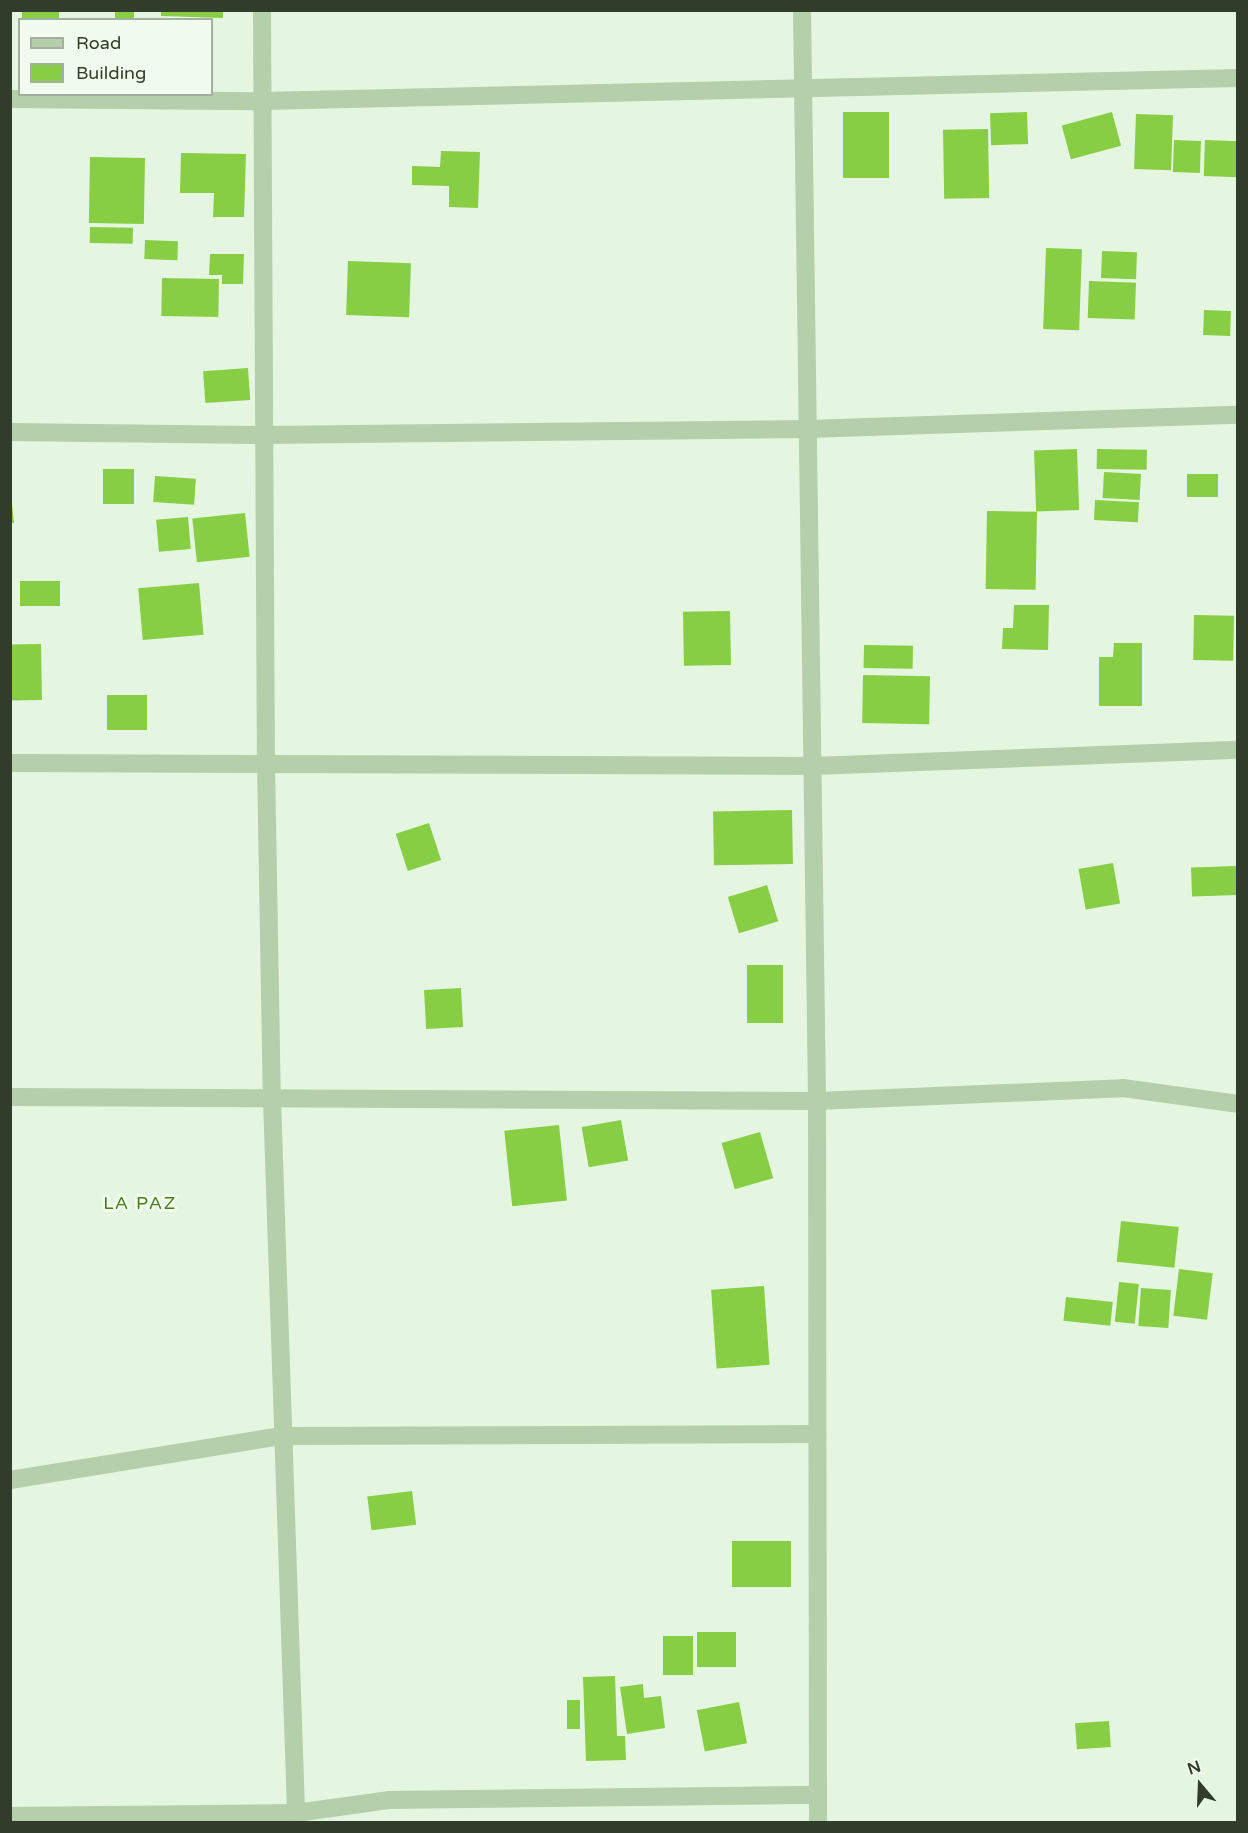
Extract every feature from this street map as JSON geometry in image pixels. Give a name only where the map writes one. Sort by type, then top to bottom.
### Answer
[{"type":"street","points":[[262,10],[266,764],[272,1099],[296,1812]]},
{"type":"street","points":[[802,10],[814,766],[819,1822]]},
{"type":"street","points":[[10,99],[264,101],[1238,78]]},
{"type":"street","points":[[10,432],[265,435],[808,429],[1238,416]]},
{"type":"street","points":[[10,763],[814,766],[1238,750]]},
{"type":"street","points":[[10,1097],[817,1101],[1123,1088],[1238,1104]]},
{"type":"street","points":[[10,1480],[284,1436],[818,1434]]},
{"type":"street","points":[[10,1816],[296,1812],[390,1800],[818,1795]]},
{"type":"building","points":[[22,10],[59,10],[59,18],[22,18]]},
{"type":"building","points":[[161,10],[223,10],[223,18],[161,16]]},
{"type":"building","points":[[115,11],[134,11],[134,18],[115,18]]},
{"type":"building","points":[[843,112],[889,112],[889,178],[843,178]]},
{"type":"building","points":[[1027,112],[1028,144],[991,145],[990,113]]},
{"type":"building","points":[[1112,112],[1121,146],[1071,159],[1062,125]]},
{"type":"building","points":[[1136,114],[1173,115],[1171,170],[1134,169]]},
{"type":"building","points":[[988,129],[989,198],[944,199],[943,130]]},
{"type":"building","points":[[1174,140],[1201,141],[1200,173],[1173,172]]},
{"type":"building","points":[[1205,140],[1238,141],[1237,177],[1204,176]]},
{"type":"building","points":[[441,151],[480,152],[478,208],[449,207],[449,186],[412,185],[412,166],[440,167]]},
{"type":"building","points":[[181,153],[246,154],[244,217],[213,217],[214,193],[180,193]]},
{"type":"building","points":[[90,157],[145,158],[144,224],[89,223]]},
{"type":"building","points":[[90,227],[133,228],[133,244],[90,243]]},
{"type":"building","points":[[145,240],[178,241],[177,260],[144,259]]},
{"type":"building","points":[[1046,248],[1082,249],[1079,330],[1043,329]]},
{"type":"building","points":[[1102,251],[1137,252],[1136,279],[1101,278]]},
{"type":"building","points":[[210,254],[244,254],[243,284],[222,284],[222,275],[209,275]]},
{"type":"building","points":[[348,261],[411,263],[409,317],[346,315]]},
{"type":"building","points":[[162,278],[219,279],[218,317],[161,316]]},
{"type":"building","points":[[1089,281],[1136,283],[1135,320],[1088,318]]},
{"type":"building","points":[[1204,310],[1231,311],[1230,336],[1203,335]]},
{"type":"building","points":[[248,368],[250,400],[205,403],[203,371]]},
{"type":"building","points":[[1077,449],[1079,510],[1036,511],[1034,451]]},
{"type":"building","points":[[1097,449],[1147,450],[1147,470],[1097,469]]},
{"type":"building","points":[[103,469],[134,469],[134,504],[103,504]]},
{"type":"building","points":[[1104,472],[1141,474],[1140,500],[1103,498]]},
{"type":"building","points":[[1187,474],[1218,474],[1218,497],[1187,497]]},
{"type":"building","points":[[155,476],[196,479],[194,505],[153,502]]},
{"type":"building","points":[[10,485],[14,523],[10,523]]},
{"type":"building","points":[[1095,500],[1139,502],[1138,522],[1094,520]]},
{"type":"building","points":[[987,511],[1037,512],[1036,590],[986,589]]},
{"type":"building","points":[[245,513],[250,557],[197,562],[192,519]]},
{"type":"building","points":[[188,517],[191,549],[159,552],[156,520]]},
{"type":"building","points":[[20,581],[60,581],[60,606],[20,606]]},
{"type":"building","points":[[199,583],[204,635],[143,640],[138,588]]},
{"type":"building","points":[[1014,605],[1049,605],[1048,650],[1002,649],[1003,628],[1013,628]]},
{"type":"building","points":[[730,611],[731,665],[684,666],[683,612]]},
{"type":"building","points":[[1194,615],[1234,616],[1233,661],[1193,660]]},
{"type":"building","points":[[1114,643],[1142,643],[1142,706],[1099,706],[1099,657],[1113,657]]},
{"type":"building","points":[[41,644],[42,700],[11,701],[10,645]]},
{"type":"building","points":[[864,645],[913,646],[913,669],[864,668]]},
{"type":"building","points":[[863,675],[930,676],[929,724],[862,723]]},
{"type":"building","points":[[107,695],[147,695],[147,730],[107,730]]},
{"type":"building","points":[[792,810],[793,864],[714,865],[713,811]]},
{"type":"building","points":[[429,823],[441,860],[408,871],[396,834]]},
{"type":"building","points":[[1113,863],[1120,903],[1086,909],[1079,869]]},
{"type":"building","points":[[1237,866],[1238,895],[1192,897],[1191,868]]},
{"type":"building","points":[[767,885],[778,921],[739,933],[728,897]]},
{"type":"building","points":[[747,965],[783,965],[783,1023],[747,1023]]},
{"type":"building","points":[[461,988],[463,1027],[426,1029],[424,990]]},
{"type":"building","points":[[621,1120],[628,1160],[589,1167],[582,1127]]},
{"type":"building","points":[[559,1125],[567,1201],[512,1206],[504,1131]]},
{"type":"building","points":[[760,1132],[773,1178],[735,1189],[722,1143]]},
{"type":"building","points":[[1121,1221],[1179,1227],[1174,1268],[1117,1262]]},
{"type":"building","points":[[1179,1269],[1213,1273],[1207,1320],[1173,1316]]},
{"type":"building","points":[[1119,1282],[1139,1284],[1135,1324],[1115,1322]]},
{"type":"building","points":[[764,1286],[770,1365],[717,1369],[711,1290]]},
{"type":"building","points":[[1141,1288],[1171,1290],[1168,1328],[1138,1326]]},
{"type":"building","points":[[1066,1297],[1113,1302],[1110,1326],[1063,1321]]},
{"type":"building","points":[[412,1491],[416,1525],[371,1530],[367,1496]]},
{"type":"building","points":[[732,1541],[791,1541],[791,1587],[732,1587]]},
{"type":"building","points":[[697,1632],[736,1632],[736,1667],[697,1667]]},
{"type":"building","points":[[663,1636],[693,1636],[693,1675],[663,1675]]},
{"type":"building","points":[[615,1676],[617,1736],[625,1736],[626,1760],[586,1761],[583,1677]]},
{"type":"building","points":[[643,1684],[644,1698],[661,1696],[665,1728],[627,1734],[620,1687]]},
{"type":"building","points":[[567,1700],[580,1700],[580,1729],[567,1729]]},
{"type":"building","points":[[739,1702],[747,1743],[705,1751],[697,1710]]},
{"type":"building","points":[[1109,1721],[1111,1747],[1077,1749],[1075,1723]]},
{"type":"district","name":"LA PAZ","points":[[140,1203]]}]
